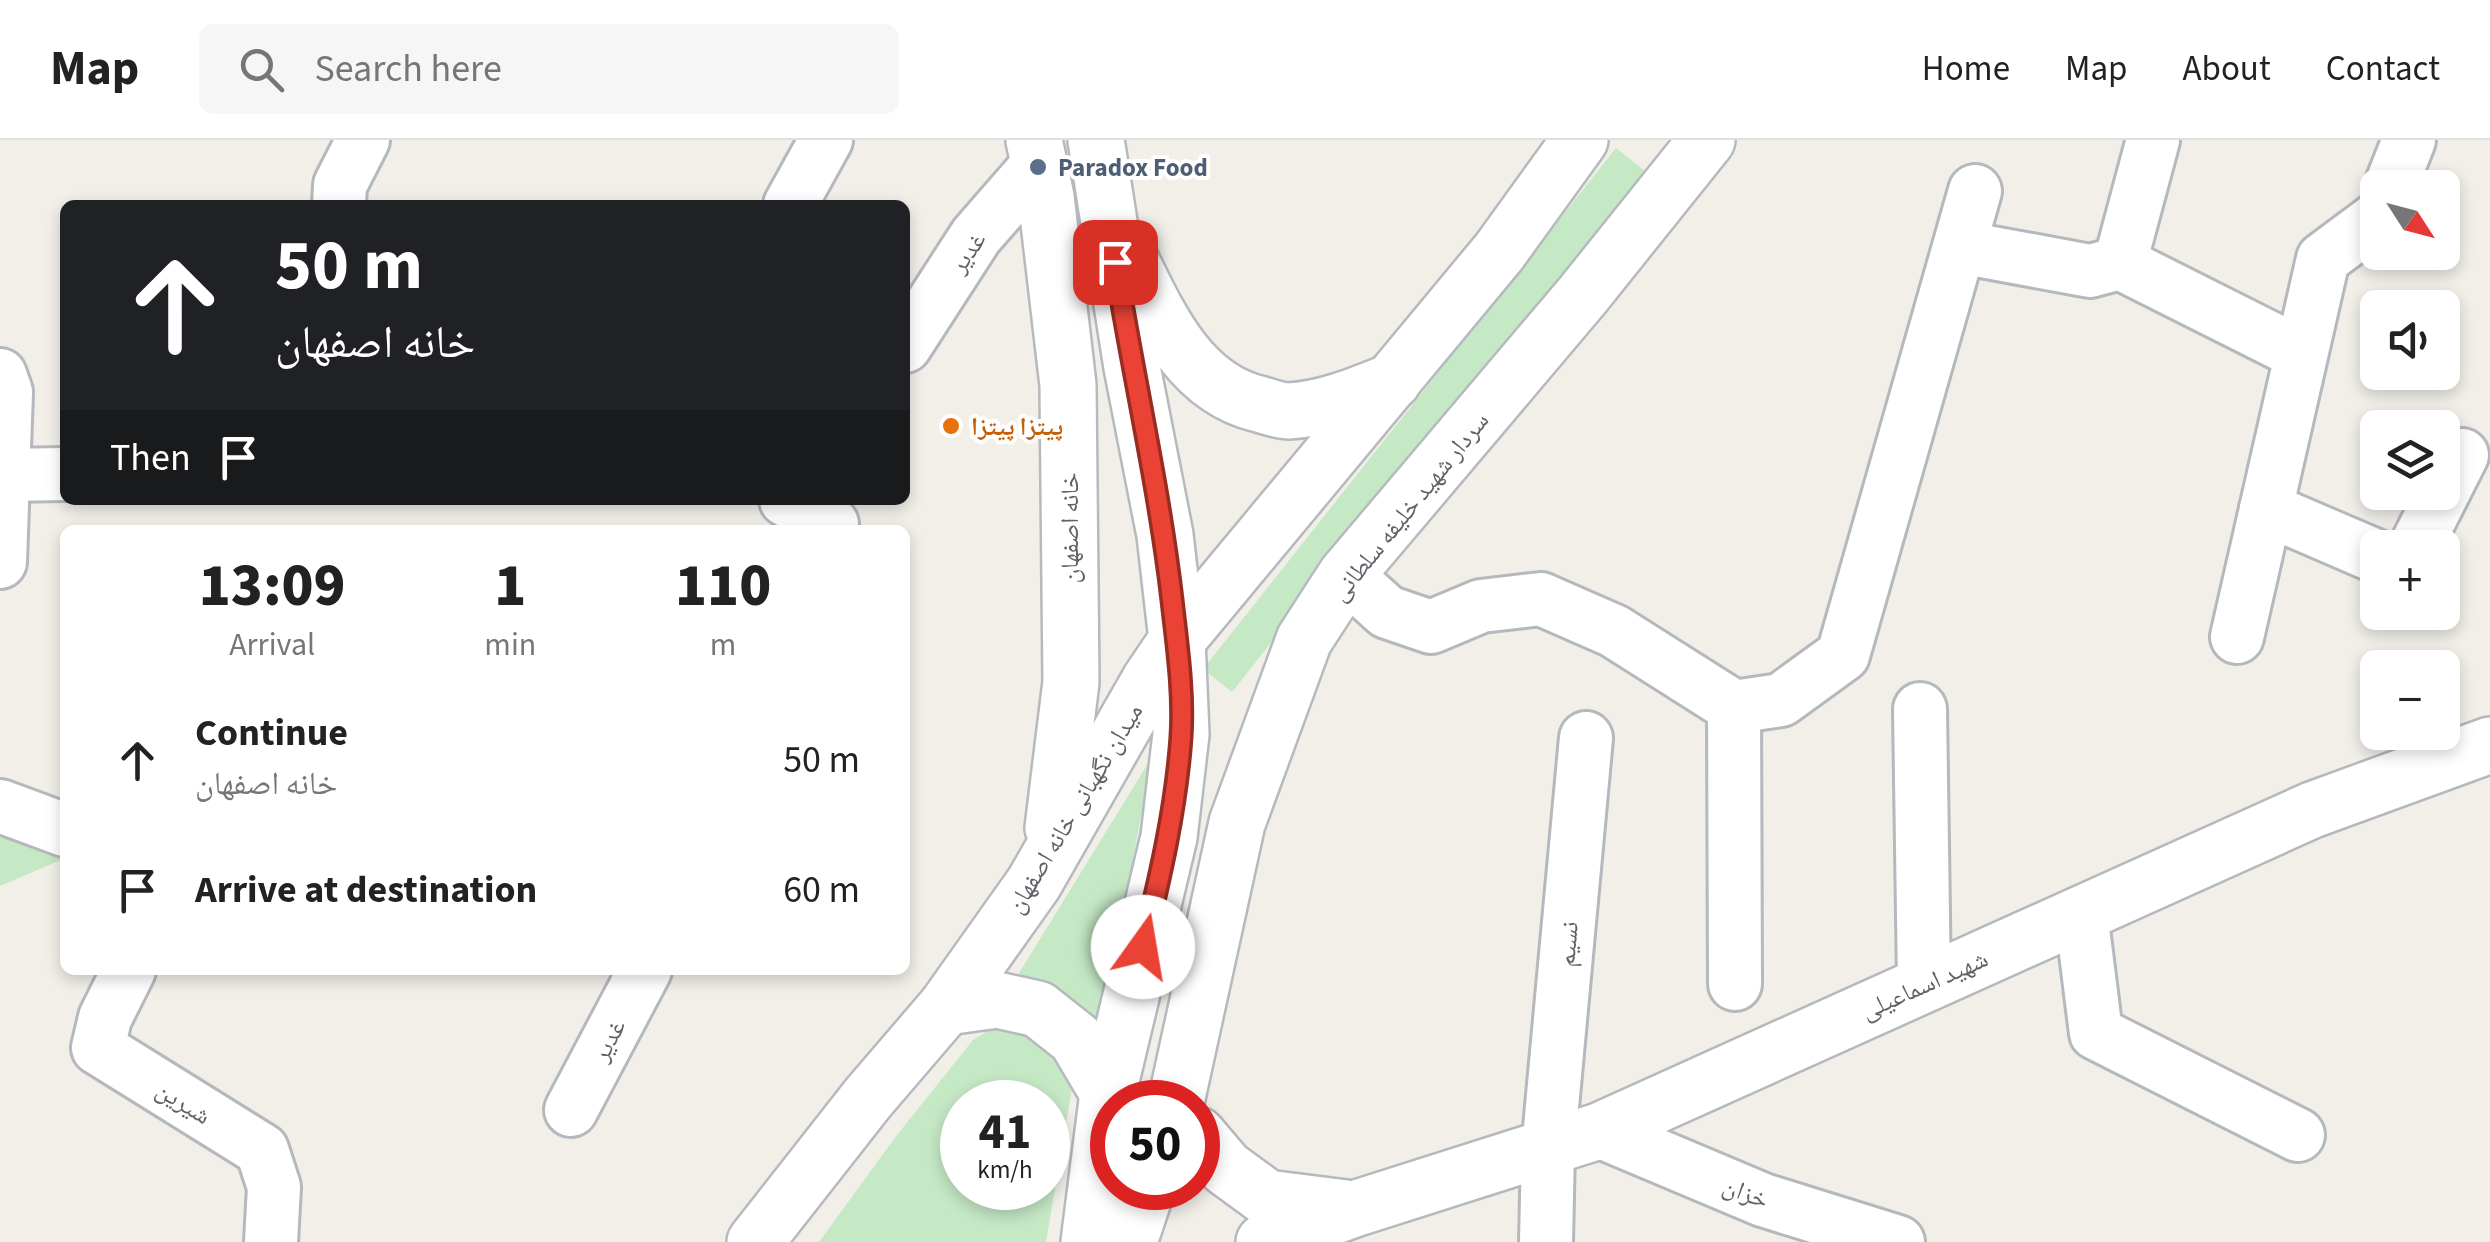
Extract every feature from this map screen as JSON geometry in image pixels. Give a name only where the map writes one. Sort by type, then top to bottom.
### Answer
[{"type":"main road","points":[[1096,140],[1132,367],[1165,534],[1177,640]]},
{"type":"main road","points":[[1177,640],[1499,252],[1580,140]]},
{"type":"main road","name":"سردار شهید خلیفه سلطانی","points":[[1181,1080],[1237,822],[1304,640],[1346,576],[1582,296],[1701,142]]},
{"type":"main road","name":"خانه اصفهان","points":[[1036,152],[1046,197],[1068,385],[1071,682],[1049,858]]},
{"type":"main road","points":[[1106,210],[1162,324],[1201,374],[1235,399],[1286,411],[1340,402],[1394,381]]},
{"type":"main road","name":"میدان نگهبانی خانه اصفهان","points":[[754,1242],[868,1098],[946,1008],[1049,858],[1150,680],[1177,640]]},
{"type":"main road","name":"میدان نگهبانی خانه اصفهان","points":[[1111,1080],[1169,837],[1181,734],[1177,640]]},
{"type":"main road","name":"شهید اسماعیلی","points":[[1264,1242],[1354,1209],[1598,1132],[2312,810],[2490,746]]},
{"type":"main road","points":[[946,1008],[997,1000],[1038,1009],[1076,1039],[1100,1080]]},
{"type":"main road","name":"شهید اسماعیلی","points":[[1220,1161],[1267,1198],[1354,1209]]},
{"type":"main road","name":"میدان نگهبانی خانه اصفهان","points":[[1089,1242],[1093,1210]]},
{"type":"main road","points":[[1129,1242],[1140,1210]]},
{"type":"street","points":[[339,200],[340,185],[363,140]]},
{"type":"street","points":[[793,200],[826,140]]},
{"type":"street","points":[[2120,263],[2153,140]]},
{"type":"street","points":[[2397,170],[2409,140]]},
{"type":"street","name":"غدیر","points":[[910,338],[1036,152]]},
{"type":"street","points":[[1346,576],[1387,612],[1431,627],[1481,606],[1541,599],[1614,631],[1734,707],[1780,700],[1843,655],[1976,191]]},
{"type":"street","points":[[2236,637],[2323,259],[2360,231]]},
{"type":"street","points":[[1960,248],[2090,271],[2120,263],[2301,354]]},
{"type":"street","points":[[0,375],[6,392],[2,519]]},
{"type":"street","points":[[2424,530],[2462,455]]},
{"type":"street","points":[[2,519],[60,478]]},
{"type":"street","points":[[799,505],[834,518]]},
{"type":"street","points":[[2266,508],[2360,549]]},
{"type":"street","points":[[1734,707],[1735,984]]},
{"type":"street","points":[[1920,709],[1924,984]]},
{"type":"street","name":"نسیم","points":[[1546,1242],[1548,1150],[1586,738]]},
{"type":"street","points":[[0,806],[60,828]]},
{"type":"street","points":[[2081,914],[2096,1034],[2298,1135]]},
{"type":"street","name":"شیرین","points":[[126,975],[104,1018],[98,1048],[262,1150],[274,1187],[272,1242]]},
{"type":"street","name":"غدیر","points":[[571,1110],[634,975]]},
{"type":"street","name":"خزان","points":[[1598,1132],[1867,1238]]},
{"type":"green space","points":[[1616,148],[1645,171],[1232,692],[1203,669]]},
{"type":"green space","points":[[1152,757],[1119,934],[1097,1024],[1050,984],[1011,986]]},
{"type":"green space","points":[[0,833],[60,858],[60,860],[0,886]]},
{"type":"green space","points":[[1004,1021],[1060,1051],[1069,1080],[941,1080],[973,1040]]},
{"type":"green space","points":[[940,1081],[940,1210],[1051,1210],[1046,1242],[819,1242]]},
{"type":"place","name":"Paradox Food","points":[[1038,167]]},
{"type":"place","name":"پیتزا پیتزا","points":[[951,426]]},
{"type":"route","points":[[1115,262],[1165,534],[1180,703],[1181,734],[1169,837],[1143,947]]}]
